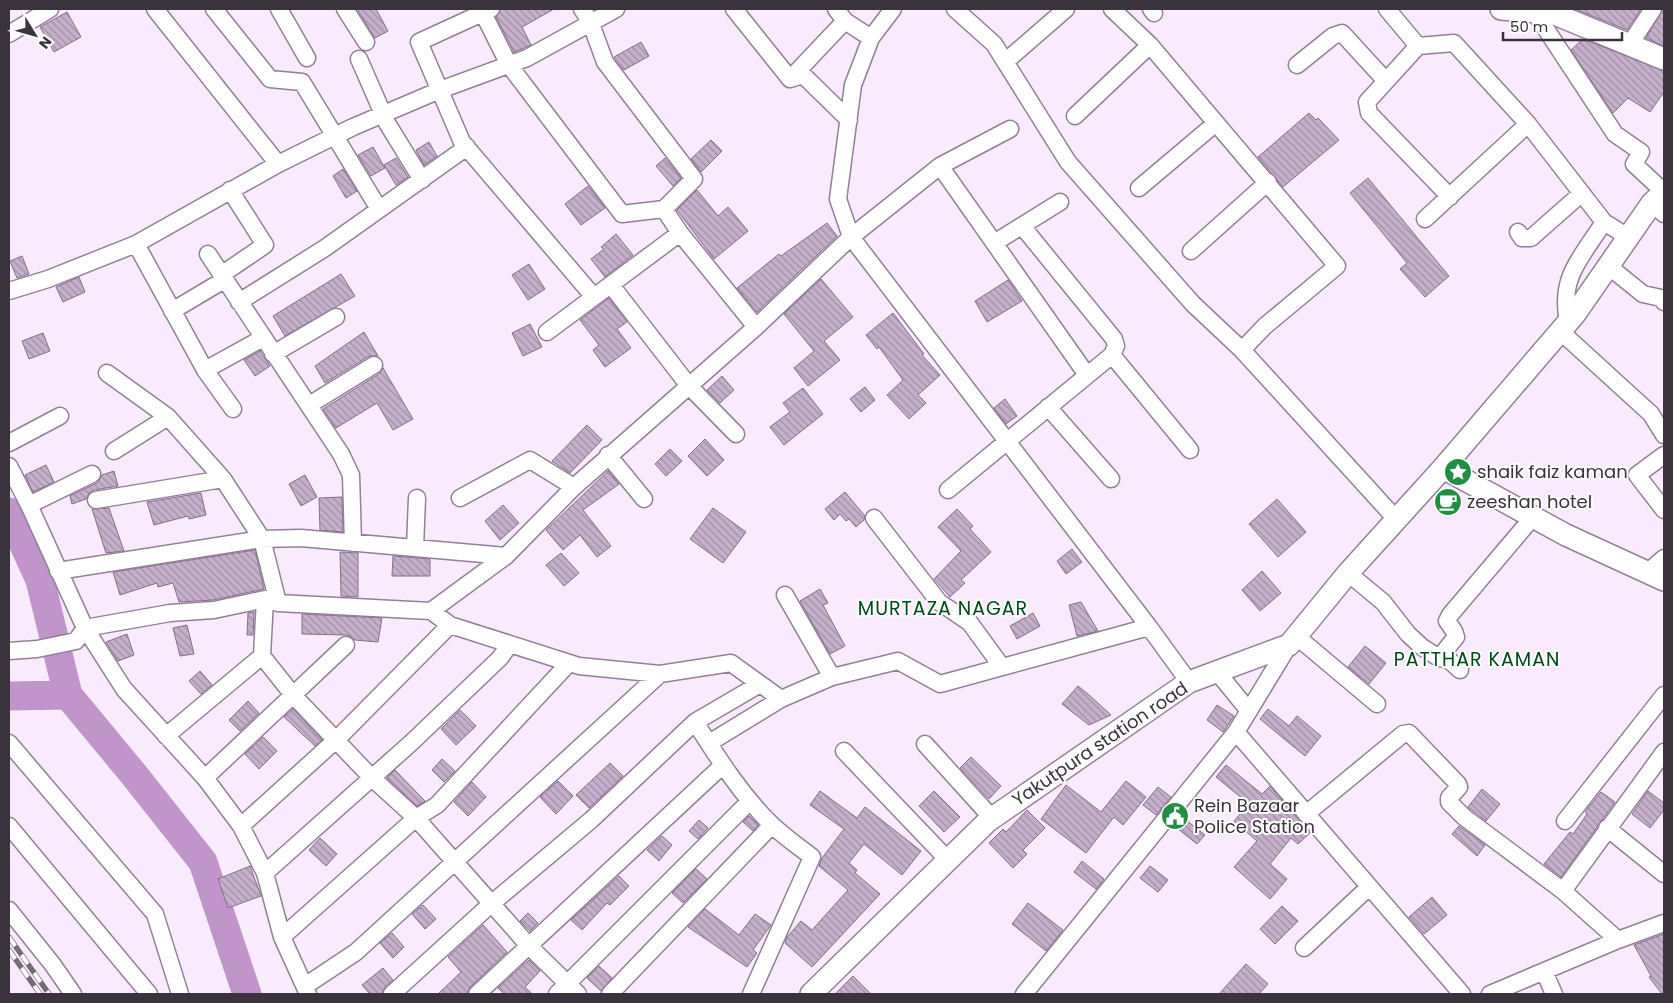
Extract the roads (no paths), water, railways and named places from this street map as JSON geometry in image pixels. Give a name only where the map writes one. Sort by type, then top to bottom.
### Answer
[{"type":"street","points":[[9,34],[50,9]]},
{"type":"street","points":[[214,9],[270,79],[302,82],[379,210]]},
{"type":"street","points":[[279,9],[307,58]]},
{"type":"street","points":[[345,9],[366,42]]},
{"type":"street","points":[[9,291],[48,279],[136,244],[278,164],[383,114],[440,90],[527,58],[586,15],[616,9]]},
{"type":"street","points":[[734,9],[790,79]]},
{"type":"street","points":[[893,9],[871,38],[852,85],[838,199],[851,237],[1189,682]]},
{"type":"street","points":[[955,9],[994,44],[1068,162],[1193,304],[1242,350],[1396,519]]},
{"type":"street","points":[[1005,62],[1066,9]]},
{"type":"street","points":[[1112,9],[1150,45],[1268,182],[1337,266],[1266,326],[1242,350]]},
{"type":"street","points":[[1387,9],[1418,46]]},
{"type":"street","points":[[1503,9],[1547,11],[1664,59]]},
{"type":"street","points":[[1630,44],[1653,9]]},
{"type":"street","points":[[158,10],[278,164]]},
{"type":"street","points":[[586,15],[605,62],[694,179],[664,209],[622,214],[509,65],[487,11],[419,42],[467,147],[594,298]]},
{"type":"street","points":[[1547,11],[1615,134],[1641,152],[1634,164],[1661,200]]},
{"type":"street","points":[[790,79],[841,15],[871,38]]},
{"type":"street","points":[[1297,65],[1334,36],[1342,33],[1386,81]]},
{"type":"street","points":[[1450,197],[1368,113],[1367,102],[1418,46],[1454,43],[1528,124],[1604,222],[1628,237]]},
{"type":"street","points":[[1075,116],[1150,45]]},
{"type":"street","points":[[359,59],[383,114],[422,180]]},
{"type":"street","points":[[790,79],[803,75],[849,120]]},
{"type":"street","points":[[1138,188],[1216,123]]},
{"type":"street","points":[[1425,219],[1528,124]]},
{"type":"street","points":[[431,611],[506,556],[608,455],[756,327],[851,237],[940,166],[1010,129]]},
{"type":"street","points":[[239,302],[325,248],[467,147]]},
{"type":"street","points":[[940,166],[1088,375]]},
{"type":"street","points":[[1191,251],[1268,182]]},
{"type":"street","points":[[172,311],[265,245],[230,190]]},
{"type":"street","points":[[1518,232],[1522,238],[1531,238],[1582,193]]},
{"type":"street","name":"Yakutpura station road","points":[[811,994],[992,818],[1189,682],[1218,673],[1292,641],[1348,573],[1444,468],[1564,327],[1628,237],[1661,200]]},
{"type":"street","points":[[994,244],[1060,202]]},
{"type":"street","points":[[664,209],[680,233],[756,327]]},
{"type":"street","points":[[1604,222],[1567,282],[1564,327],[1651,414],[1664,436]]},
{"type":"street","points":[[948,490],[1112,355],[1116,346],[1114,339],[1022,226]]},
{"type":"street","points":[[547,332],[680,233]]},
{"type":"street","points":[[136,244],[205,370],[233,409]]},
{"type":"street","points":[[208,254],[341,454],[351,474],[353,543]]},
{"type":"street","points":[[1607,265],[1644,294],[1661,298],[1664,302]]},
{"type":"street","points":[[611,285],[689,386],[736,434]]},
{"type":"street","points":[[273,354],[336,317]]},
{"type":"street","points":[[205,370],[263,338]]},
{"type":"street","points":[[1112,355],[1190,450]]},
{"type":"street","points":[[309,405],[374,365]]},
{"type":"street","points":[[107,373],[168,417],[223,479],[262,539],[272,601],[262,656],[166,736]]},
{"type":"street","points":[[1048,407],[1111,479]]},
{"type":"street","points":[[9,443],[60,416]]},
{"type":"street","points":[[114,451],[168,417]]},
{"type":"street","points":[[1664,454],[1637,475],[1664,510]]},
{"type":"street","points":[[608,455],[644,499]]},
{"type":"street","points":[[460,498],[530,460],[574,487]]},
{"type":"street","points":[[9,466],[29,505],[58,571],[80,635],[124,689],[205,778],[242,826],[265,873],[282,937],[306,990],[356,952],[660,674]]},
{"type":"street","points":[[1444,468],[1566,535],[1656,576],[1664,558]]},
{"type":"street","points":[[29,505],[92,474]]},
{"type":"street","points":[[96,500],[223,479]]},
{"type":"street","points":[[415,548],[417,498]]},
{"type":"street","points":[[1439,658],[1456,637],[1447,621],[1450,615],[1533,517]]},
{"type":"street","points":[[874,518],[939,602],[970,623],[1002,667]]},
{"type":"street","points":[[58,571],[262,539],[300,538],[506,556]]},
{"type":"street","points":[[1348,573],[1383,602],[1415,640],[1439,658],[1448,660],[1460,670]]},
{"type":"street","points":[[785,595],[832,676]]},
{"type":"street","points":[[9,651],[37,649],[80,635],[170,614],[214,610],[272,601],[431,611],[450,625],[579,666],[660,674],[731,663],[781,699]]},
{"type":"street","points":[[242,826],[336,740],[450,625]]},
{"type":"street","points":[[709,743],[781,699],[832,676],[898,661],[940,684],[1149,627]]},
{"type":"street","points":[[1024,994],[1236,732],[1292,641],[1377,704]]},
{"type":"street","points":[[265,873],[372,778],[500,658],[510,644]]},
{"type":"street","points":[[205,778],[346,645]]},
{"type":"street","points":[[262,656],[292,695],[372,778],[416,818],[456,861],[567,991],[750,801]]},
{"type":"street","points":[[282,937],[416,818],[437,805],[569,663]]},
{"type":"street","points":[[1218,673],[1249,711]]},
{"type":"street","points":[[392,994],[491,904],[592,820],[695,722],[760,684]]},
{"type":"street","points":[[1565,821],[1664,695]]},
{"type":"street","points":[[695,722],[722,766],[750,801],[772,825],[812,857],[751,994]]},
{"type":"street","points":[[1236,732],[1370,887],[1454,992]]},
{"type":"street","points":[[1306,814],[1403,734],[1409,733],[1458,784],[1459,787],[1449,798],[1452,805],[1464,817],[1563,892],[1618,940]]},
{"type":"street","points":[[9,743],[155,914],[180,994]]},
{"type":"street","points":[[925,744],[992,818]]},
{"type":"street","points":[[844,751],[948,860]]},
{"type":"street","points":[[1563,892],[1608,828],[1662,759]]},
{"type":"street","points":[[477,994],[722,766]]},
{"type":"street","points":[[610,994],[772,825]]},
{"type":"street","points":[[9,826],[149,994]]},
{"type":"street","points":[[1608,828],[1664,874]]},
{"type":"street","points":[[1304,948],[1370,887]]},
{"type":"street","points":[[9,910],[53,965],[73,994]]},
{"type":"street","points":[[1490,994],[1618,940],[1664,923]]},
{"type":"street","points":[[1544,971],[1554,994]]},
{"type":"waterway","points":[[9,512],[40,580],[68,695],[203,862],[247,994]]},
{"type":"waterway","points":[[9,696],[68,695]]},
{"type":"railway","points":[[9,937],[49,994]]},
{"type":"railway","points":[[9,950],[40,994]]},
{"type":"place","name":"shaik faiz kaman","points":[[1458,472]]},
{"type":"place","name":"zeeshan hotel","points":[[1448,502]]},
{"type":"place","name":"Rein Bazaar Police Station","points":[[1175,816]]},
{"type":"district","name":"MURTAZA NAGAR","points":[[943,608]]},
{"type":"district","name":"PATTHAR KAMAN","points":[[1477,659]]}]
